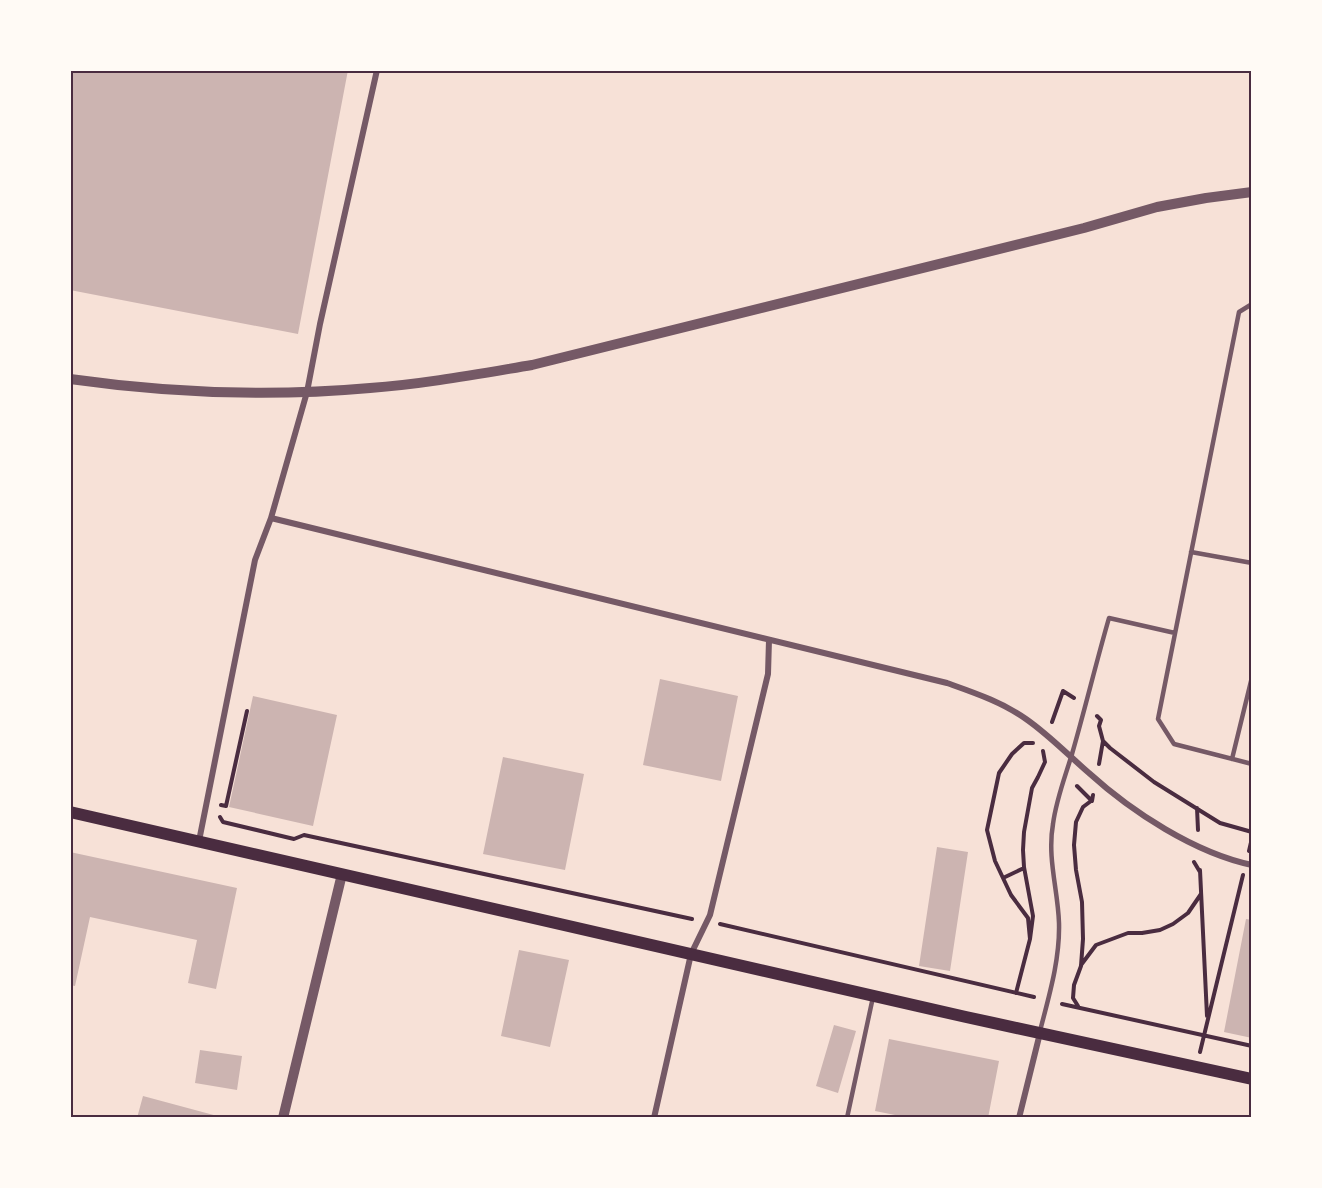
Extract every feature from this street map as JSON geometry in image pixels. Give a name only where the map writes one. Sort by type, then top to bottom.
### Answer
[{"type":"main road","points":[[70,812],[1251,1079]]},
{"type":"street","points":[[199,842],[255,560],[271,518],[307,392],[377,70]]},
{"type":"street","points":[[70,379],[207,392],[307,392],[440,380],[532,365],[1073,231],[1157,207],[1251,192]]},
{"type":"street","points":[[271,518],[947,683],[984,696],[1025,718],[1137,812],[1198,846],[1228,860],[1248,865]]},
{"type":"street","points":[[654,1118],[691,954],[710,915],[768,674],[769,640]]},
{"type":"street","points":[[283,1118],[342,874]]},
{"type":"street","points":[[1019,1118],[1040,1033]]},
{"type":"lane","points":[[1251,304],[1239,312],[1158,719],[1174,744],[1251,764]]},
{"type":"lane","points":[[1191,552],[1251,563]]},
{"type":"lane","points":[[1040,1033],[1056,963],[1059,926],[1058,895],[1051,862],[1052,826],[1059,792],[1071,757],[1109,618],[1175,633]]},
{"type":"lane","points":[[1232,759],[1251,677]]},
{"type":"lane","points":[[847,1118],[873,995]]},
{"type":"path","points":[[1063,691],[1101,720],[1099,726],[1103,741],[1154,782],[1220,823],[1251,832]]},
{"type":"path","points":[[247,711],[226,806],[220,805],[217,813],[223,822],[294,839],[304,835],[707,922],[1251,1046]]},
{"type":"path","points":[[1030,939],[1028,918],[1011,895],[995,861],[987,830],[999,773],[1012,754],[1024,744],[1035,743]]},
{"type":"path","points":[[1016,993],[1030,939],[1033,916],[1023,850],[1027,809],[1032,788],[1045,762],[1042,750]]},
{"type":"path","points":[[1081,966],[1082,902],[1074,845],[1076,822],[1083,807],[1098,800]]},
{"type":"path","points":[[1197,808],[1207,1022]]},
{"type":"path","points":[[1197,1067],[1248,865],[1251,838]]},
{"type":"path","points":[[1190,858],[1200,872]]},
{"type":"path","points":[[1003,878],[1024,867]]},
{"type":"path","points":[[1078,1007],[1073,998],[1074,985],[1081,966],[1096,945],[1128,933],[1160,930],[1173,924],[1188,913],[1201,894]]},
{"type":"building","points":[[70,70],[348,70],[298,334],[70,290]]},
{"type":"building","points":[[660,679],[738,696],[721,781],[643,765]]},
{"type":"building","points":[[253,696],[337,715],[313,826],[229,807]]},
{"type":"building","points":[[503,757],[584,774],[565,870],[483,854]]},
{"type":"building","points":[[937,847],[968,852],[950,971],[919,966]]},
{"type":"building","points":[[70,852],[237,888],[216,989],[188,983],[197,940],[90,917],[75,986],[70,985]]},
{"type":"building","points":[[1246,919],[1252,920],[1252,1038],[1224,1032]]},
{"type":"building","points":[[519,950],[569,960],[550,1047],[501,1036]]},
{"type":"building","points":[[834,1025],[856,1031],[838,1093],[816,1086]]},
{"type":"building","points":[[889,1039],[999,1061],[988,1118],[910,1118],[875,1111]]},
{"type":"building","points":[[200,1050],[242,1056],[237,1090],[195,1083]]},
{"type":"building","points":[[143,1096],[221,1117],[221,1118],[137,1118]]}]
